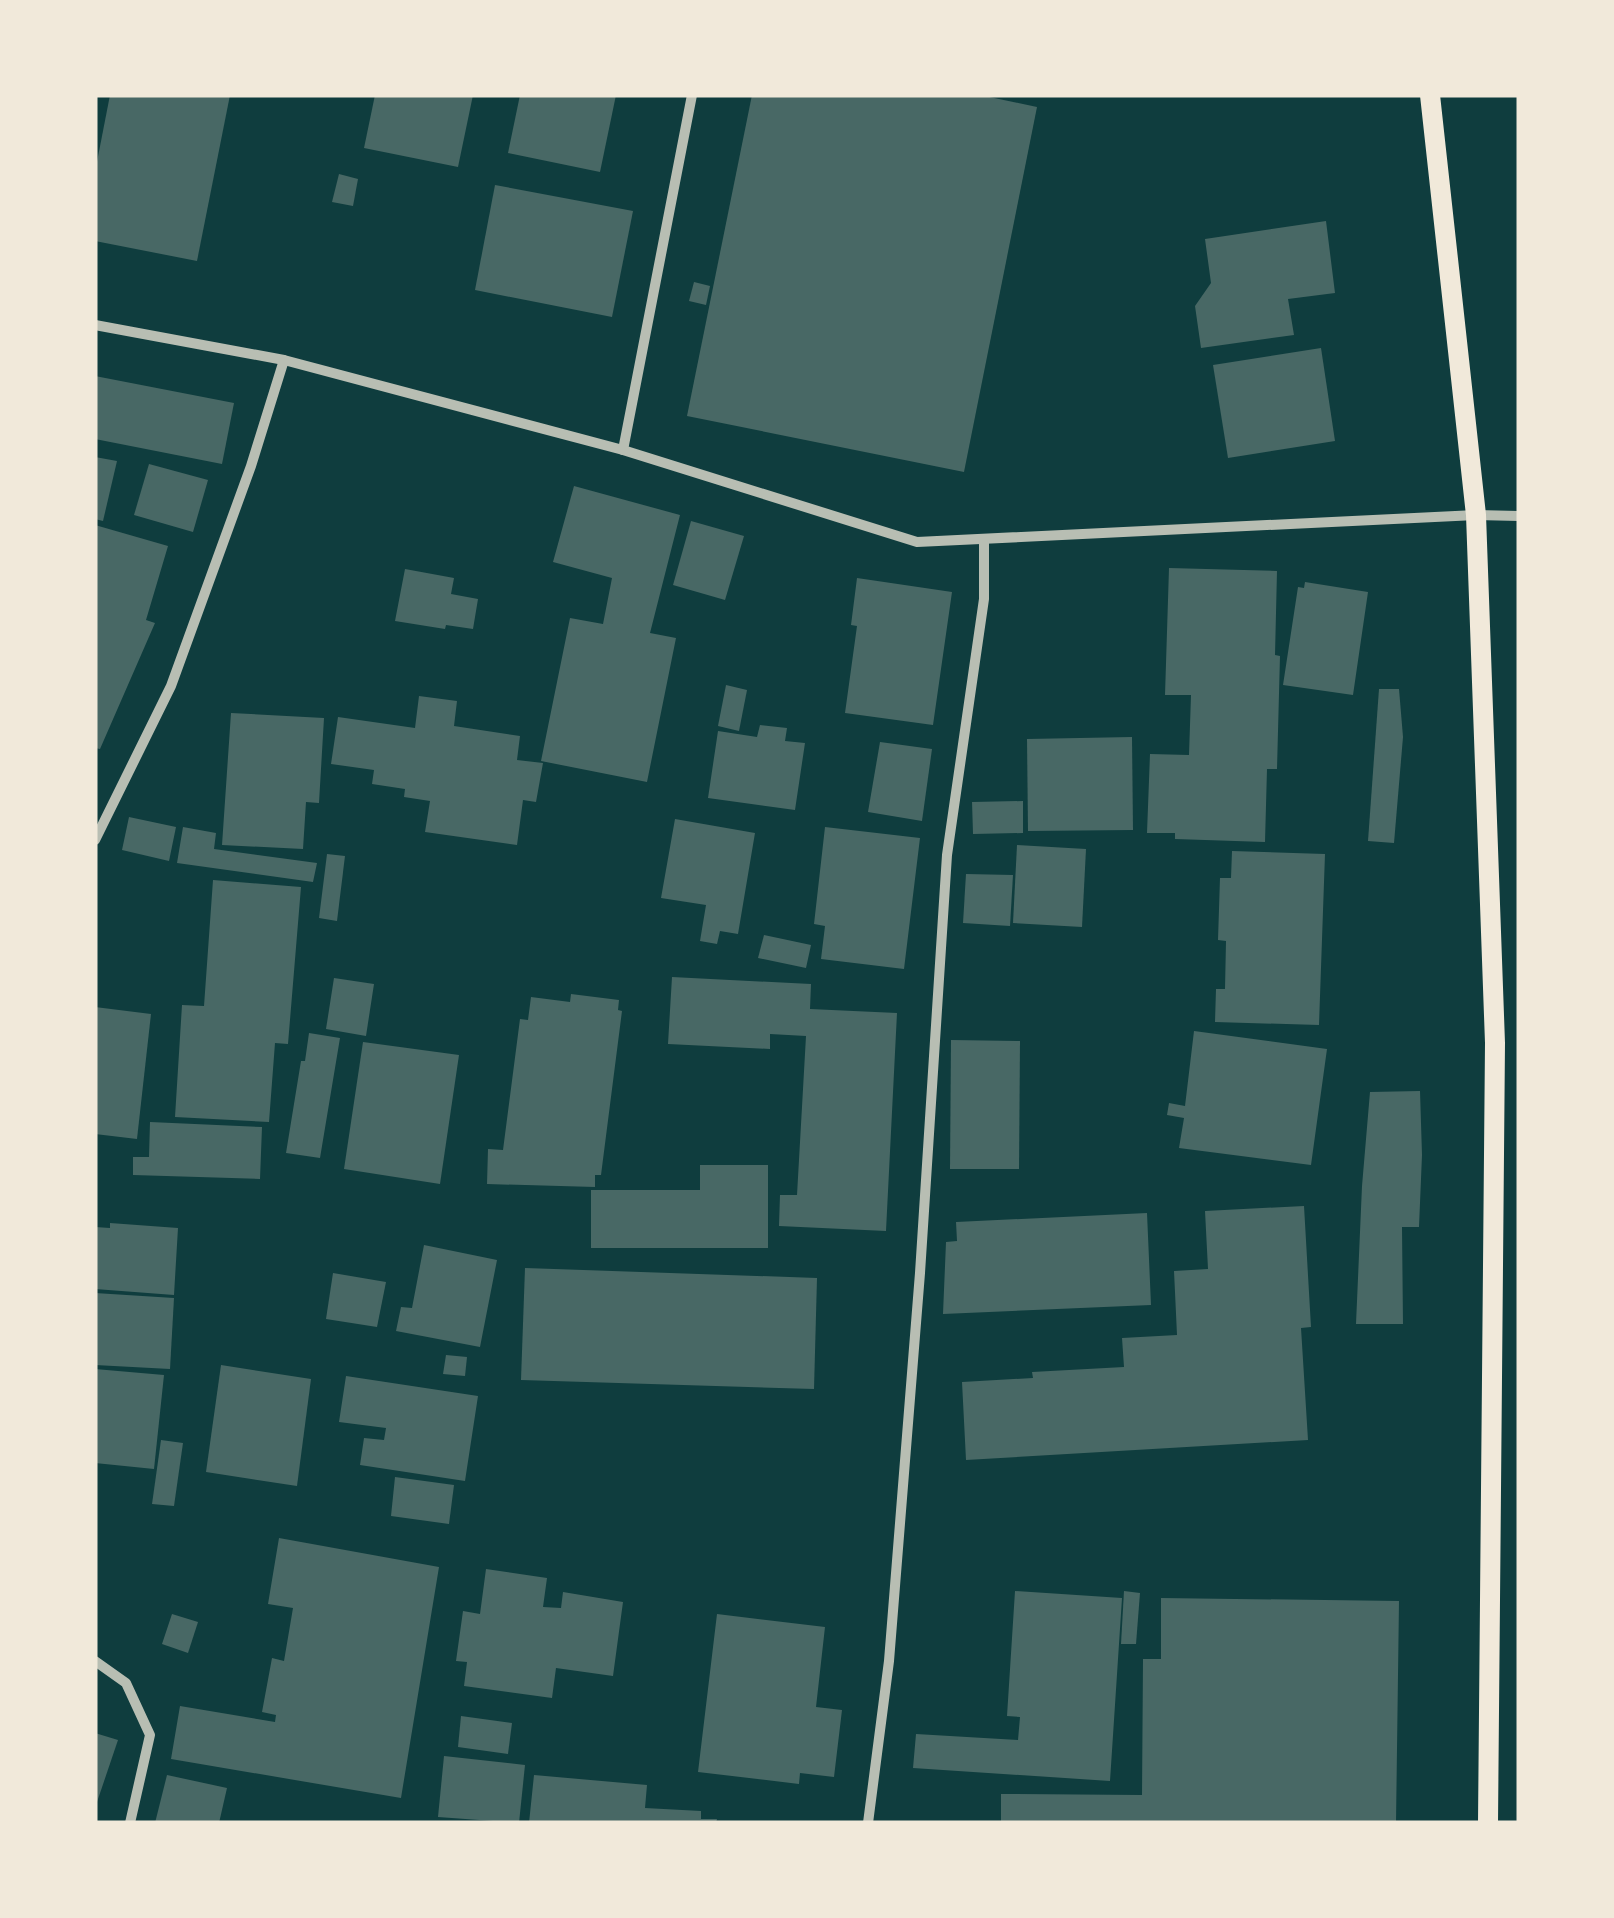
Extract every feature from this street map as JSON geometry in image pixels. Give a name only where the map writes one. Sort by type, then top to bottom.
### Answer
[{"type":"main road","points":[[1430,95],[1476,514],[1494,1044],[1488,1823]]},
{"type":"street","points":[[624,450],[692,95]]},
{"type":"street","points":[[95,324],[284,360],[624,450],[916,542],[1476,514],[1519,516]]},
{"type":"street","points":[[95,840],[171,686],[251,466],[284,360]]},
{"type":"street","points":[[868,1823],[892,1622],[947,855],[984,600],[984,538]]},
{"type":"street","points":[[95,1661],[126,1683],[150,1735],[130,1823]]},
{"type":"building","points":[[110,95],[230,95],[197,261],[95,241],[95,172]]},
{"type":"building","points":[[375,95],[473,95],[458,167],[364,148]]},
{"type":"building","points":[[520,95],[616,95],[600,172],[508,153]]},
{"type":"building","points":[[752,95],[980,95],[1037,107],[964,472],[687,416]]},
{"type":"building","points":[[339,174],[358,179],[353,206],[332,202]]},
{"type":"building","points":[[495,185],[633,211],[612,317],[475,290]]},
{"type":"building","points":[[1326,221],[1335,293],[1288,299],[1294,335],[1201,348],[1195,306],[1211,283],[1205,239]]},
{"type":"building","points":[[694,282],[710,286],[706,305],[689,301]]},
{"type":"building","points":[[1321,348],[1335,441],[1228,458],[1213,365]]},
{"type":"building","points":[[95,376],[234,403],[222,464],[95,439]]},
{"type":"building","points":[[95,457],[117,461],[103,521],[95,519]]},
{"type":"building","points":[[149,464],[208,480],[193,532],[134,515]]},
{"type":"building","points":[[574,486],[680,515],[650,633],[676,638],[647,782],[541,761],[570,618],[603,624],[612,578],[553,562]]},
{"type":"building","points":[[691,521],[744,536],[725,600],[673,585]]},
{"type":"building","points":[[95,525],[168,546],[146,620],[155,623],[100,749],[95,748]]},
{"type":"building","points":[[1169,568],[1277,571],[1277,769],[1267,769],[1265,842],[1175,839],[1175,833],[1147,833],[1150,754],[1189,755],[1191,695],[1165,695]]},
{"type":"building","points":[[405,569],[454,578],[451,594],[478,599],[473,629],[395,621]]},
{"type":"building","points":[[857,578],[952,592],[933,725],[845,713],[857,626],[851,625]]},
{"type":"building","points":[[1305,582],[1368,592],[1353,695],[1283,685],[1298,587],[1304,588]]},
{"type":"building","points":[[726,685],[747,690],[739,731],[718,726]]},
{"type":"building","points":[[1379,689],[1399,689],[1403,737],[1394,843],[1368,841]]},
{"type":"building","points":[[419,696],[457,701],[454,726],[520,736],[517,760],[543,763],[536,802],[523,800],[517,845],[425,832],[430,801],[404,797],[405,789],[372,784],[374,770],[331,764],[338,717],[415,728]]},
{"type":"building","points":[[231,713],[324,718],[319,803],[306,802],[303,849],[222,845]]},
{"type":"building","points":[[760,725],[787,728],[785,741],[805,743],[795,810],[708,798],[718,731],[757,737]]},
{"type":"building","points":[[1132,737],[1133,830],[1028,831],[1027,739]]},
{"type":"building","points":[[880,742],[932,749],[922,821],[868,812]]},
{"type":"building","points":[[1023,801],[1023,833],[973,834],[972,802]]},
{"type":"building","points":[[129,817],[176,827],[169,861],[122,850]]},
{"type":"building","points":[[675,819],[755,833],[738,934],[720,931],[717,944],[700,941],[706,905],[661,898]]},
{"type":"building","points":[[183,827],[216,833],[214,849],[317,863],[313,882],[177,863]]},
{"type":"building","points":[[825,827],[920,838],[904,969],[821,959],[825,926],[814,924]]},
{"type":"building","points":[[1017,845],[1086,849],[1082,927],[1013,923]]},
{"type":"building","points":[[1232,851],[1325,854],[1319,1025],[1215,1022],[1216,989],[1225,989],[1226,941],[1218,940],[1220,878],[1231,878]]},
{"type":"building","points":[[327,854],[345,856],[337,921],[319,918]]},
{"type":"building","points":[[966,874],[1013,875],[1010,926],[963,923]]},
{"type":"building","points":[[213,880],[301,887],[288,1044],[275,1043],[269,1122],[175,1117],[182,1005],[204,1006]]},
{"type":"building","points":[[764,935],[811,945],[806,968],[758,958]]},
{"type":"building","points":[[672,977],[811,984],[810,1009],[897,1013],[886,1231],[779,1226],[780,1195],[797,1195],[806,1036],[770,1034],[770,1049],[668,1044]]},
{"type":"building","points":[[334,978],[374,984],[366,1036],[326,1029]]},
{"type":"building","points":[[571,994],[619,1000],[618,1010],[622,1011],[601,1175],[595,1175],[595,1187],[487,1184],[488,1149],[503,1150],[520,1019],[528,1020],[531,997],[570,1002]]},
{"type":"building","points":[[95,1007],[151,1014],[137,1139],[95,1134]]},
{"type":"building","points":[[1194,1031],[1327,1049],[1311,1165],[1179,1148],[1184,1118],[1167,1115],[1169,1103],[1185,1106]]},
{"type":"building","points":[[309,1033],[340,1038],[320,1158],[286,1153]]},
{"type":"building","points":[[951,1040],[1020,1041],[1019,1169],[950,1169]]},
{"type":"building","points":[[363,1042],[459,1055],[440,1184],[344,1169]]},
{"type":"building","points":[[1420,1091],[1419,1227],[1402,1227],[1403,1324],[1356,1324],[1370,1092]]},
{"type":"building","points":[[150,1122],[262,1127],[260,1179],[133,1175],[133,1157],[149,1157]]},
{"type":"building","points":[[700,1165],[768,1165],[768,1248],[591,1248],[591,1190],[700,1190]]},
{"type":"building","points":[[1304,1206],[1311,1327],[1301,1328],[1308,1440],[966,1460],[962,1382],[1033,1378],[1032,1372],[1124,1367],[1122,1338],[1177,1335],[1174,1271],[1208,1269],[1205,1211]]},
{"type":"building","points":[[1147,1213],[1151,1305],[943,1314],[946,1242],[957,1241],[956,1222]]},
{"type":"building","points":[[110,1223],[178,1228],[174,1295],[95,1289],[95,1227],[110,1228]]},
{"type":"building","points":[[424,1245],[497,1260],[480,1347],[396,1331],[401,1307],[412,1308]]},
{"type":"building","points":[[525,1268],[817,1278],[814,1389],[521,1380]]},
{"type":"building","points":[[333,1273],[386,1282],[377,1327],[326,1319]]},
{"type":"building","points":[[95,1293],[174,1298],[170,1369],[95,1365]]},
{"type":"building","points":[[446,1355],[467,1357],[465,1376],[443,1374]]},
{"type":"building","points":[[221,1365],[311,1379],[297,1486],[206,1472]]},
{"type":"building","points":[[95,1369],[164,1375],[154,1469],[95,1463]]},
{"type":"building","points":[[346,1376],[478,1396],[465,1481],[360,1465],[364,1438],[384,1440],[386,1428],[339,1422]]},
{"type":"building","points":[[161,1440],[183,1443],[174,1506],[152,1504]]},
{"type":"building","points":[[395,1477],[454,1485],[449,1524],[391,1516]]},
{"type":"building","points":[[279,1538],[439,1567],[401,1798],[171,1759],[180,1706],[275,1722],[276,1715],[262,1712],[272,1658],[284,1661],[293,1608],[268,1604]]},
{"type":"building","points":[[486,1569],[547,1578],[543,1607],[561,1608],[563,1592],[623,1602],[613,1676],[556,1668],[552,1698],[464,1686],[467,1662],[456,1661],[463,1611],[480,1614]]},
{"type":"building","points":[[1015,1591],[1122,1598],[1110,1781],[913,1768],[916,1734],[1018,1740],[1020,1717],[1007,1716]]},
{"type":"building","points":[[1124,1591],[1140,1593],[1136,1644],[1121,1644]]},
{"type":"building","points":[[1161,1598],[1399,1601],[1396,1823],[1001,1823],[1001,1794],[1142,1795],[1143,1659],[1161,1659]]},
{"type":"building","points":[[172,1614],[198,1622],[188,1653],[162,1644]]},
{"type":"building","points":[[717,1614],[825,1627],[816,1707],[842,1710],[834,1777],[800,1773],[799,1784],[698,1772]]},
{"type":"building","points":[[461,1716],[512,1723],[508,1754],[458,1747]]},
{"type":"building","points":[[95,1733],[118,1740],[96,1805],[95,1805]]},
{"type":"building","points":[[444,1756],[525,1765],[519,1823],[438,1817]]},
{"type":"building","points":[[167,1775],[227,1788],[219,1823],[155,1823]]},
{"type":"building","points":[[534,1775],[647,1785],[645,1808],[701,1811],[701,1819],[717,1819],[716,1823],[529,1823]]}]
